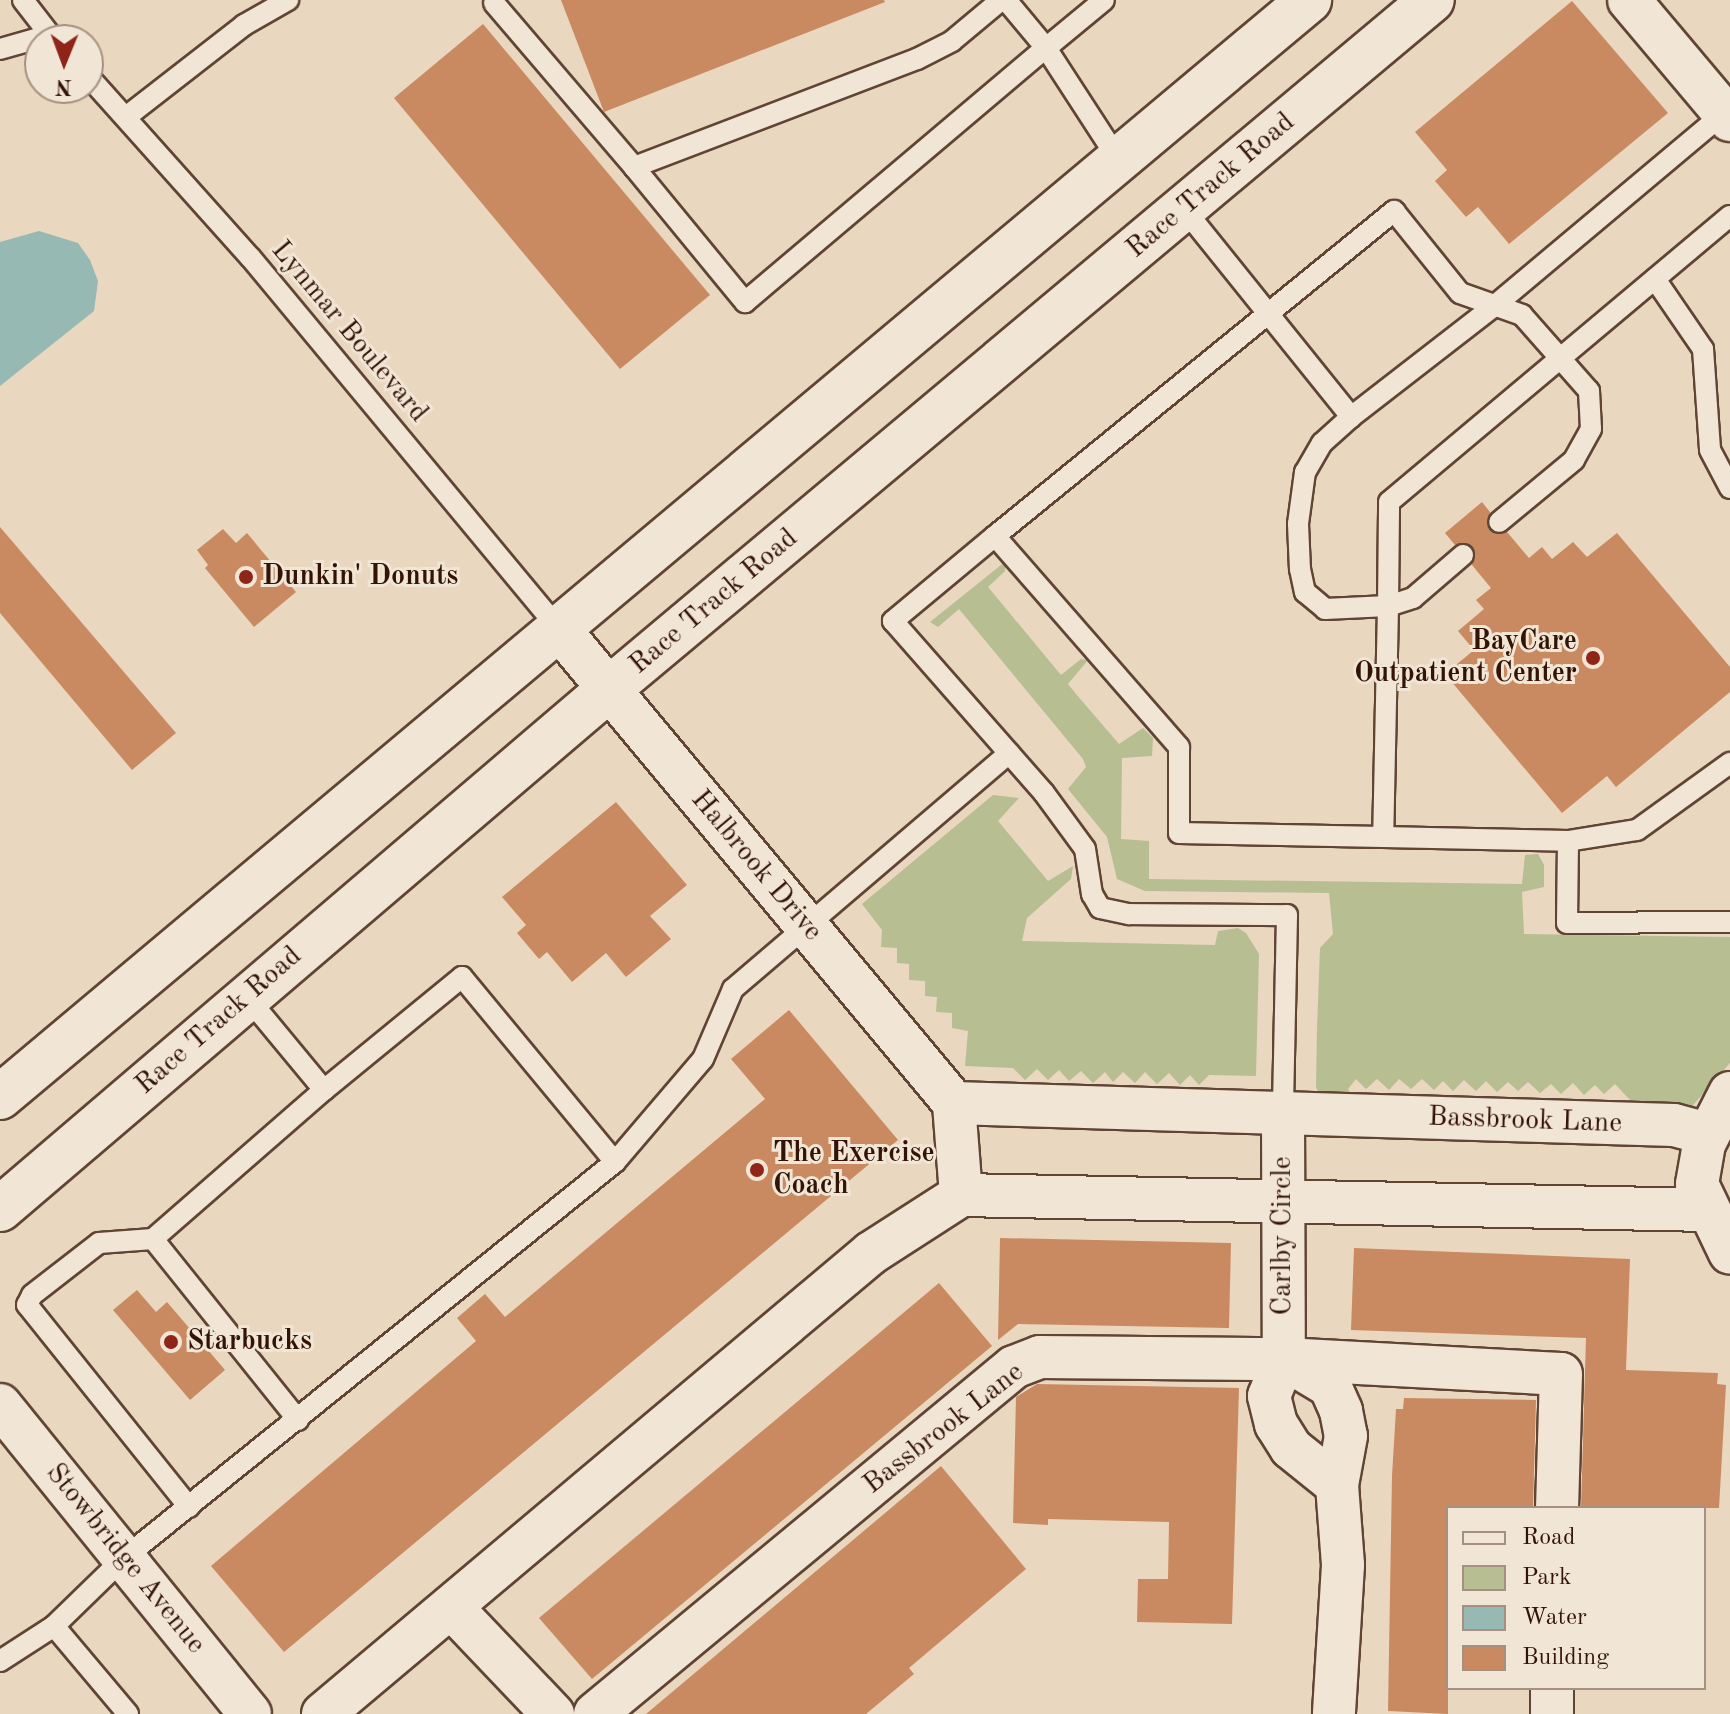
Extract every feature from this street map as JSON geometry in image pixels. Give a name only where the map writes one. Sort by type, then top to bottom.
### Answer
[{"type":"main road","points":[[0,1097],[1309,0]]},
{"type":"main road","name":"Race Track Road","points":[[0,1209],[609,689],[1432,0]]},
{"type":"street","points":[[1629,0],[1727,116]]},
{"type":"street","name":"Halbrook Drive","points":[[559,629],[954,1103]]},
{"type":"street","points":[[1730,1093],[1708,1134],[1697,1164],[1697,1184],[1706,1210],[1730,1253]]},
{"type":"street","points":[[954,1103],[961,1195]]},
{"type":"street","name":"Bassbrook Lane","points":[[954,1103],[1674,1125],[1708,1134]]},
{"type":"street","name":"Carlby Circle","points":[[1283,1114],[1284,1359],[1269,1396],[1276,1424],[1291,1448],[1337,1485]]},
{"type":"street","points":[[323,1714],[871,1253],[961,1195],[1706,1210]]},
{"type":"street","name":"Bassbrook Lane","points":[[595,1714],[1014,1367],[1040,1357],[1284,1359],[1561,1374],[1557,1506]]},
{"type":"street","points":[[1284,1359],[1330,1386],[1341,1411],[1345,1447],[1337,1485],[1343,1565],[1334,1714]]},
{"type":"street","name":"Stowbridge Avenue","points":[[0,1405],[250,1714]]},
{"type":"street","points":[[451,1607],[553,1714]]},
{"type":"street","points":[[1552,1690],[1552,1714]]},
{"type":"lane","points":[[23,0],[42,24]]},
{"type":"lane","points":[[126,117],[244,25],[288,0]]},
{"type":"lane","points":[[634,167],[917,59],[952,41],[1004,0],[1046,48],[1118,159]]},
{"type":"lane","points":[[495,1],[745,302],[1104,0]]},
{"type":"lane","points":[[0,49],[24,43]]},
{"type":"lane","name":"Lynmar Boulevard","points":[[104,93],[251,258],[559,629]]},
{"type":"lane","points":[[1463,555],[1413,598],[1388,606],[1325,609],[1305,592],[1300,569],[1298,524],[1305,472],[1322,443],[1727,116]]},
{"type":"lane","points":[[1184,209],[1351,417]]},
{"type":"lane","points":[[1283,1114],[1287,915],[1129,914],[1100,908],[1092,894],[1085,849],[1009,753],[893,621],[1394,211],[1460,293],[1522,315],[1589,391],[1591,429],[1574,460],[1499,522]]},
{"type":"lane","points":[[1383,837],[1389,502],[1730,216]]},
{"type":"lane","points":[[1655,279],[1703,349],[1710,450],[1730,488]]},
{"type":"lane","points":[[995,536],[1179,747],[1179,833],[1568,841],[1637,830],[1730,763]]},
{"type":"lane","points":[[0,1661],[54,1626],[124,1558],[615,1162],[703,1059],[733,989],[1009,753]]},
{"type":"lane","points":[[1568,841],[1567,923],[1730,922]]},
{"type":"lane","points":[[189,1507],[27,1305],[32,1295],[99,1243],[153,1239],[324,1090],[462,977],[615,1162]]},
{"type":"lane","points":[[247,997],[324,1090]]},
{"type":"lane","points":[[153,1239],[298,1420]]},
{"type":"lane","points":[[54,1626],[128,1714]]},
{"type":"green space","points":[[1006,561],[1005,571],[988,587],[1061,675],[1081,659],[1088,660],[1068,684],[1076,694],[1119,744],[1143,728],[1153,738],[1152,756],[1122,758],[1121,839],[1149,841],[1149,879],[1522,884],[1525,855],[1538,854],[1544,865],[1544,887],[1522,892],[1524,934],[1730,937],[1730,1063],[1687,1112],[1644,1115],[1615,1084],[1604,1094],[1595,1085],[1584,1095],[1573,1083],[1561,1094],[1551,1084],[1540,1093],[1528,1082],[1518,1091],[1508,1082],[1497,1092],[1486,1081],[1476,1091],[1464,1080],[1453,1091],[1443,1081],[1434,1090],[1422,1079],[1411,1089],[1399,1079],[1389,1090],[1377,1079],[1366,1089],[1356,1079],[1348,1089],[1356,1101],[1323,1098],[1316,1088],[1317,1028],[1320,948],[1333,934],[1329,893],[1145,891],[1117,879],[1107,837],[1068,789],[1086,767],[1083,759],[959,609],[938,627],[930,622]]},
{"type":"green space","points":[[993,795],[1019,798],[998,821],[1048,881],[1073,866],[1071,879],[1027,918],[1022,941],[1215,945],[1218,931],[1238,928],[1246,933],[1259,954],[1256,1076],[1209,1075],[1199,1085],[1190,1075],[1180,1085],[1169,1073],[1157,1084],[1145,1072],[1135,1083],[1123,1072],[1113,1082],[1105,1072],[1093,1083],[1081,1071],[1069,1081],[1059,1070],[1048,1080],[1037,1069],[1025,1080],[1013,1068],[965,1066],[968,1031],[952,1028],[952,1013],[936,1012],[937,997],[925,996],[925,981],[909,980],[909,964],[897,963],[897,948],[881,947],[882,930],[862,904]]},
{"type":"water","points":[[39,231],[78,243],[90,260],[98,281],[94,311],[0,386],[0,242]]},
{"type":"building","points":[[561,0],[884,0],[885,2],[604,112]]},
{"type":"building","points":[[1572,1],[1668,113],[1509,244],[1478,207],[1466,217],[1435,181],[1447,170],[1415,132]]},
{"type":"building","points":[[483,24],[710,295],[620,369],[394,98]]},
{"type":"building","name":"BayCare Outpatient Center","points":[[1482,502],[1490,512],[1490,531],[1507,532],[1529,558],[1542,547],[1552,559],[1573,542],[1587,557],[1617,533],[1730,667],[1730,692],[1616,787],[1607,776],[1562,813],[1445,674],[1474,650],[1458,631],[1484,609],[1476,600],[1491,588],[1472,565],[1473,547],[1455,545],[1445,533]]},
{"type":"building","points":[[0,527],[176,733],[132,770],[0,613]]},
{"type":"building","points":[[223,529],[236,543],[247,533],[296,592],[254,627],[205,568],[208,565],[197,550]]},
{"type":"building","points":[[616,802],[687,885],[650,916],[671,939],[626,977],[606,953],[572,982],[547,952],[539,959],[517,933],[526,925],[502,897]]},
{"type":"building","points":[[789,1010],[898,1140],[284,1652],[211,1566],[476,1341],[457,1318],[485,1294],[505,1317],[765,1099],[731,1059]]},
{"type":"building","points":[[1000,1238],[1231,1243],[1229,1328],[1018,1324],[998,1340]]},
{"type":"building","points":[[1354,1248],[1630,1259],[1626,1370],[1718,1373],[1717,1384],[1726,1385],[1719,1508],[1581,1506],[1586,1338],[1351,1330]]},
{"type":"building","points":[[939,1283],[992,1346],[592,1679],[539,1618]]},
{"type":"building","name":"Starbucks","points":[[137,1290],[156,1312],[167,1302],[225,1370],[190,1400],[113,1310]]},
{"type":"building","points":[[1037,1384],[1239,1388],[1232,1624],[1137,1622],[1138,1579],[1168,1579],[1169,1522],[1048,1519],[1048,1525],[1013,1523],[1016,1397]]},
{"type":"building","points":[[1404,1398],[1536,1400],[1533,1506],[1446,1506],[1448,1714],[1388,1711],[1392,1476],[1396,1409],[1403,1409]]},
{"type":"building","points":[[941,1466],[1026,1569],[909,1668],[914,1674],[866,1714],[646,1714]]},
{"type":"place","name":"Dunkin' Donuts","points":[[246,577]]},
{"type":"place","name":"BayCare Outpatient Center","points":[[1593,658]]},
{"type":"place","name":"The Exercise Coach","points":[[757,1170]]},
{"type":"place","name":"Starbucks","points":[[171,1342]]}]
